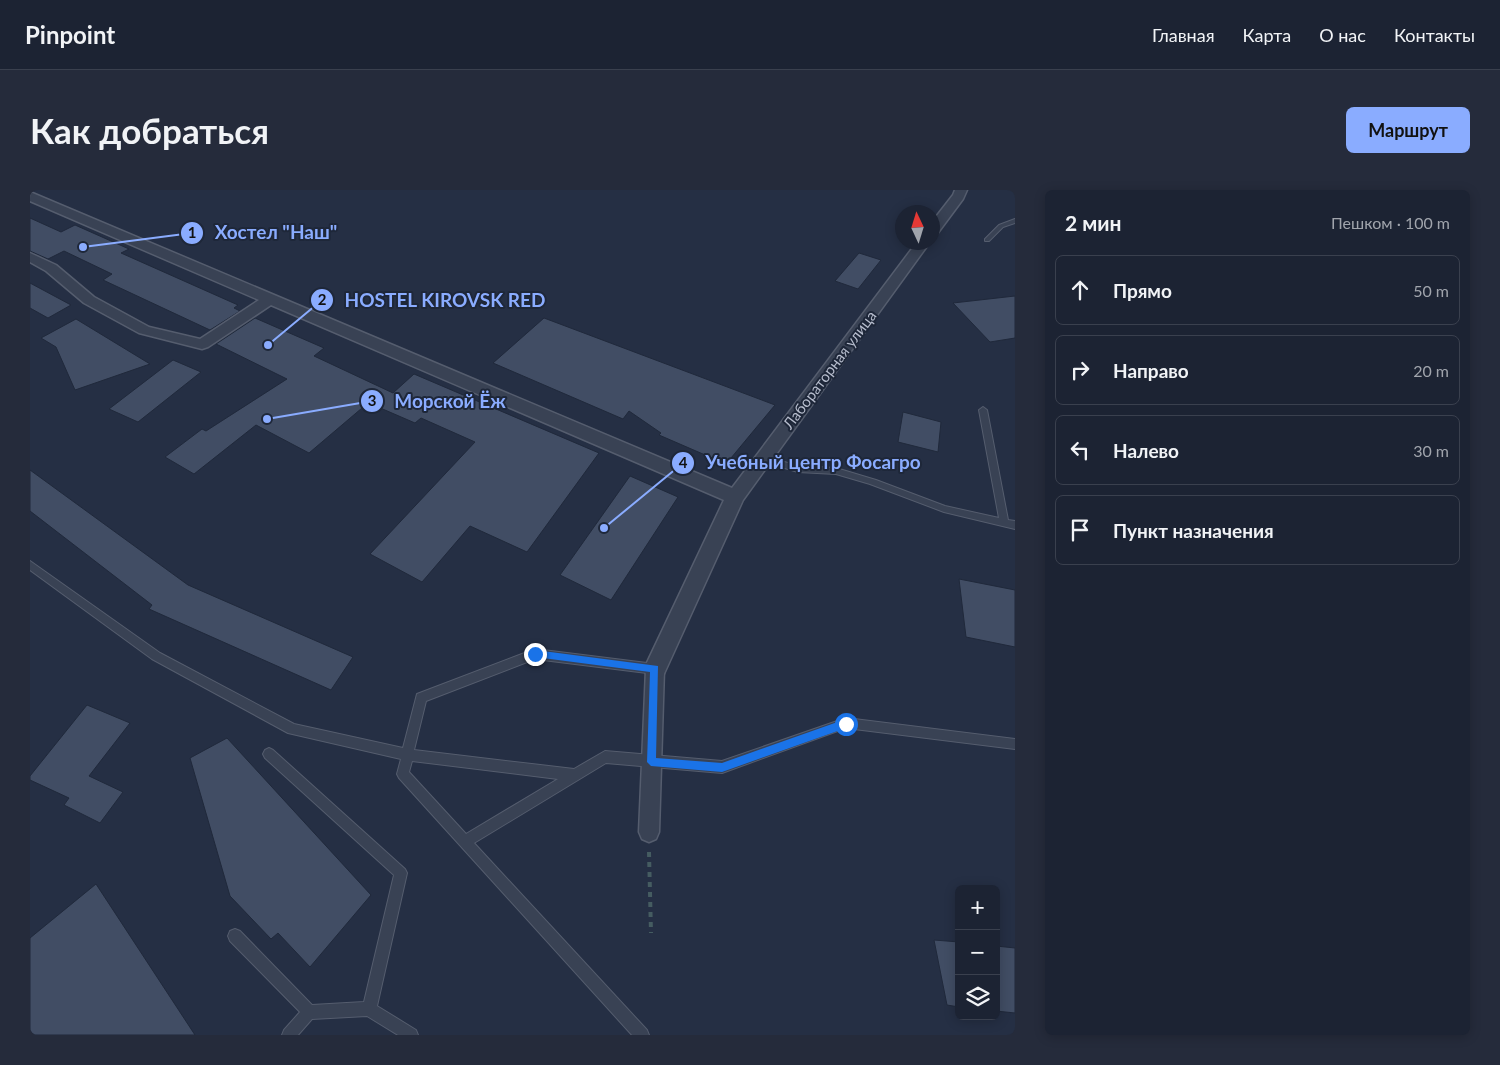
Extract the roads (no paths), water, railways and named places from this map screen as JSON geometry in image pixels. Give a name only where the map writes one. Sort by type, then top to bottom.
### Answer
[{"type":"street","points":[[940,221],[959,196],[961,190]]},
{"type":"street","points":[[30,196],[735,497]]},
{"type":"street","name":"Лабораторная улица","points":[[655,669],[735,497],[918,250]]},
{"type":"street","points":[[30,257],[51,268],[89,300],[144,330],[202,344],[270,299]]},
{"type":"street","points":[[649,832],[655,669]]},
{"type":"lane","points":[[987,240],[1001,226],[1015,221]]},
{"type":"lane","points":[[984,410],[1004,522]]},
{"type":"lane","points":[[764,459],[798,469],[836,471],[873,482],[944,509],[1015,525]]},
{"type":"lane","points":[[30,565],[156,656],[292,730],[408,755],[575,775]]},
{"type":"lane","points":[[642,1035],[403,774],[421,698],[535,654],[655,669]]},
{"type":"lane","points":[[464,842],[605,757],[722,768],[846,724],[1015,744]]},
{"type":"lane","points":[[269,754],[401,873],[369,1009]]},
{"type":"lane","points":[[235,936],[309,1012]]},
{"type":"lane","points":[[289,1035],[309,1012],[369,1009],[411,1035]]},
{"type":"place","name":"Хостел \"Наш\"","points":[[83,247]]},
{"type":"place","name":"HOSTEL KIROVSK RED","points":[[268,345]]},
{"type":"place","name":"Морской Ёж","points":[[267,419]]},
{"type":"place","name":"Учебный центр Фосагро","points":[[604,528]]}]
